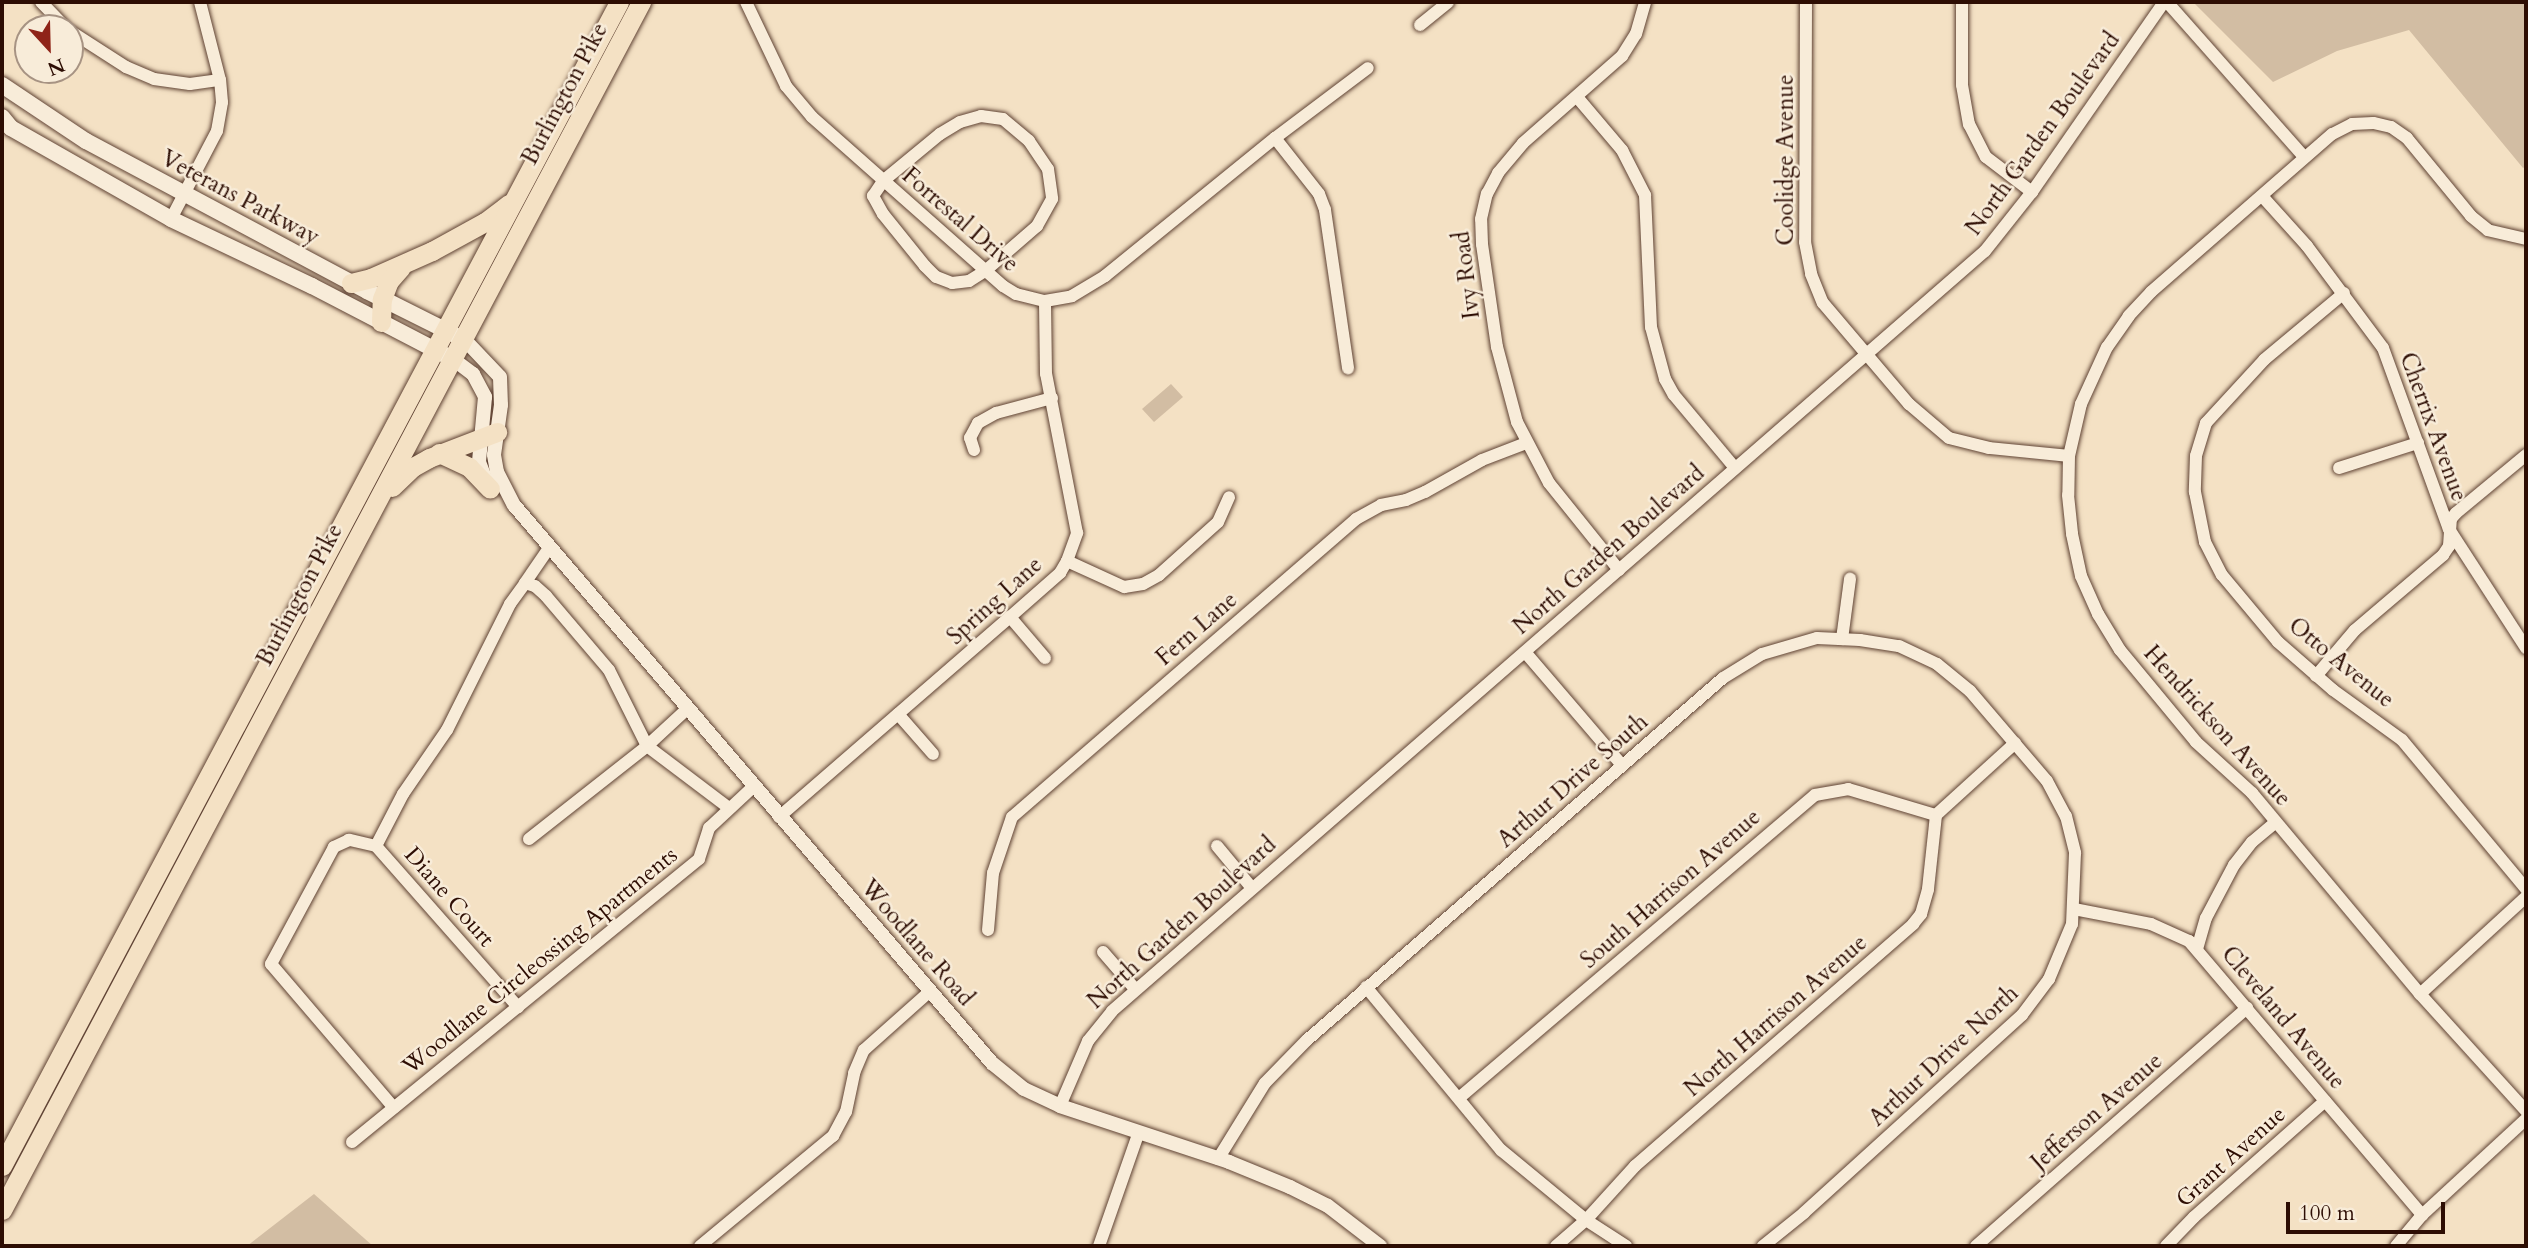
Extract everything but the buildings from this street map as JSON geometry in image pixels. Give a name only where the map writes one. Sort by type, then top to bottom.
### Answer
[{"type":"highway","name":"Burlington Pike","points":[[2,1166],[619,2]]},
{"type":"highway","name":"Burlington Pike","points":[[2,1210],[641,2]]},
{"type":"highway","points":[[351,283],[407,263],[475,229],[516,200]]},
{"type":"highway","points":[[381,322],[382,299],[393,275],[407,263]]},
{"type":"highway","points":[[374,509],[413,467],[439,453],[490,434]]},
{"type":"highway","points":[[439,453],[469,467],[490,489]]},
{"type":"main road","name":"Veterans Parkway","points":[[2,85],[62,128],[351,283],[464,339]]},
{"type":"main road","name":"Veterans Parkway","points":[[2,117],[11,128],[171,219],[453,359]]},
{"type":"street","points":[[171,219],[217,131],[222,102],[220,80],[200,2]]},
{"type":"street","name":"Forrestal Drive","points":[[746,2],[793,97],[985,271],[1016,294],[1045,301]]},
{"type":"street","points":[[1420,25],[1448,2]]},
{"type":"street","name":"Ivy Road","points":[[1619,570],[1549,483],[1526,443],[1513,412],[1500,360],[1482,244],[1481,219],[1486,194],[1498,173],[1523,143],[1577,97],[1630,46],[1645,2]]},
{"type":"street","name":"Coolidge Avenue","points":[[1806,2],[1808,154],[1804,225],[1807,258],[1823,303],[1865,356],[1918,414],[1949,438],[1989,448],[2069,456]]},
{"type":"street","points":[[1962,2],[1962,85],[1969,124],[1986,157],[2032,192]]},
{"type":"street","points":[[2166,2],[2304,157]]},
{"type":"street","name":"North Garden Boulevard","points":[[1060,1106],[1088,1041],[1112,1011],[1135,989],[1972,264],[2032,192],[2166,2]]},
{"type":"street","points":[[84,40],[106,56],[154,79],[190,84],[220,80]]},
{"type":"street","points":[[1045,301],[1072,296],[1105,276],[1275,138],[1368,68]]},
{"type":"street","points":[[1577,97],[1622,150],[1645,195],[1651,327],[1665,379],[1674,395],[1735,468]]},
{"type":"street","points":[[970,118],[1003,119],[1021,132],[1048,169],[1052,199],[1037,226],[985,271],[961,283],[936,277],[875,202],[875,190],[883,181],[940,134],[970,118]]},
{"type":"street","name":"Hendrickson Avenue","points":[[2526,239],[2488,230],[2471,216],[2407,138],[2390,127],[2373,123],[2352,124],[2332,134],[2304,157],[2151,292],[2129,316],[2093,375],[2081,404],[2069,456],[2072,534],[2081,576],[2098,614],[2120,650],[2188,732],[2252,793],[2420,994],[2526,1111]]},
{"type":"street","points":[[1275,138],[1319,194],[1325,210],[1348,368]]},
{"type":"street","name":"Cherrix Avenue","points":[[2262,196],[2344,293],[2383,348],[2449,529],[2526,648]]},
{"type":"street","name":"Otto Avenue","points":[[2344,293],[2291,335],[2213,413],[2201,433],[2196,456],[2196,504],[2205,542],[2215,565],[2278,642],[2316,676],[2402,740],[2526,888]]},
{"type":"street","name":"Spring Lane","points":[[779,817],[1060,573],[1067,561],[1077,533],[1046,374],[1045,301]]},
{"type":"street","name":"Woodlane Road","points":[[464,339],[500,377],[501,405],[479,462],[490,489],[526,521]]},
{"type":"street","name":"Woodlane Road","points":[[453,359],[472,374],[485,397],[497,472],[504,489],[526,521],[929,992],[1007,1078],[1060,1106],[1218,1159],[1310,1196],[1347,1219],[1380,1246]]},
{"type":"street","points":[[974,450],[972,430],[986,417],[1052,398]]},
{"type":"street","name":"Fern Lane","points":[[988,930],[993,873],[1012,817],[1356,519],[1381,505],[1406,500],[1425,492],[1482,460],[1526,443]]},
{"type":"street","points":[[2339,468],[2418,443]]},
{"type":"street","points":[[2316,676],[2355,630],[2443,555],[2449,546],[2449,529],[2456,513],[2526,454]]},
{"type":"street","points":[[1067,561],[1124,587],[1143,584],[1159,575],[1218,522],[1230,497]]},
{"type":"street","points":[[376,846],[403,794],[447,730],[510,604],[549,548]]},
{"type":"street","points":[[1842,639],[1850,579]]},
{"type":"street","points":[[525,583],[535,586],[546,596],[609,670],[647,746],[729,808]]},
{"type":"street","points":[[1010,617],[1045,658]]},
{"type":"street","name":"Arthur Drive South","points":[[1218,1159],[1265,1083],[1307,1040],[1622,765],[1748,660],[1804,641],[1842,639],[1899,646],[1937,664],[1980,701],[2015,743]]},
{"type":"street","points":[[1525,652],[1622,765]]},
{"type":"street","points":[[529,839],[647,746],[687,709]]},
{"type":"street","points":[[898,714],[933,754]]},
{"type":"street","points":[[1936,815],[2015,743]]},
{"type":"street","name":"Arthur Drive North","points":[[1763,1246],[1804,1213],[2022,1015],[2055,966],[2072,924],[2075,853],[2066,816],[2047,781],[2015,743]]},
{"type":"street","name":"Woodlane Circleossing Apartments","points":[[352,1142],[699,859],[709,828],[753,787]]},
{"type":"street","name":"South Harrison Avenue","points":[[1460,1098],[1815,795],[1848,789],[1936,815]]},
{"type":"street","name":"North Harrison Avenue","points":[[1556,1246],[1586,1220],[1635,1166],[1913,924],[1921,914],[1928,889],[1936,815]]},
{"type":"street","points":[[2197,948],[2206,918],[2234,865],[2252,842],[2276,822]]},
{"type":"street","name":"Woodlane Circleossing Apartments","points":[[376,846],[349,840],[334,847],[271,964],[394,1108]]},
{"type":"street","name":"Diane Court","points":[[376,846],[518,1007]]},
{"type":"street","points":[[1217,846],[1251,887]]},
{"type":"street","points":[[2420,994],[2526,897]]},
{"type":"street","name":"Cleveland Avenue","points":[[2074,909],[2162,927],[2197,948],[2422,1215]]},
{"type":"street","points":[[1103,952],[1135,989]]},
{"type":"street","points":[[1366,987],[1512,1160],[1586,1220],[1626,1246]]},
{"type":"street","points":[[700,1246],[833,1136],[846,1112],[853,1073],[864,1050],[929,992]]},
{"type":"street","name":"Jefferson Avenue","points":[[1976,1246],[2247,1008]]},
{"type":"street","name":"Grant Avenue","points":[[2166,1246],[2193,1217],[2325,1101]]},
{"type":"street","points":[[2396,1246],[2422,1215],[2526,1119]]},
{"type":"street","points":[[1099,1246],[1139,1132]]},
{"type":"shaded area","points":[[2193,2],[2526,2],[2526,166],[2523,168],[2409,30],[2337,51],[2273,82]]},
{"type":"shaded area","points":[[1171,384],[1183,397],[1154,422],[1142,409]]},
{"type":"shaded area","points":[[314,1194],[373,1246],[247,1246]]}]
